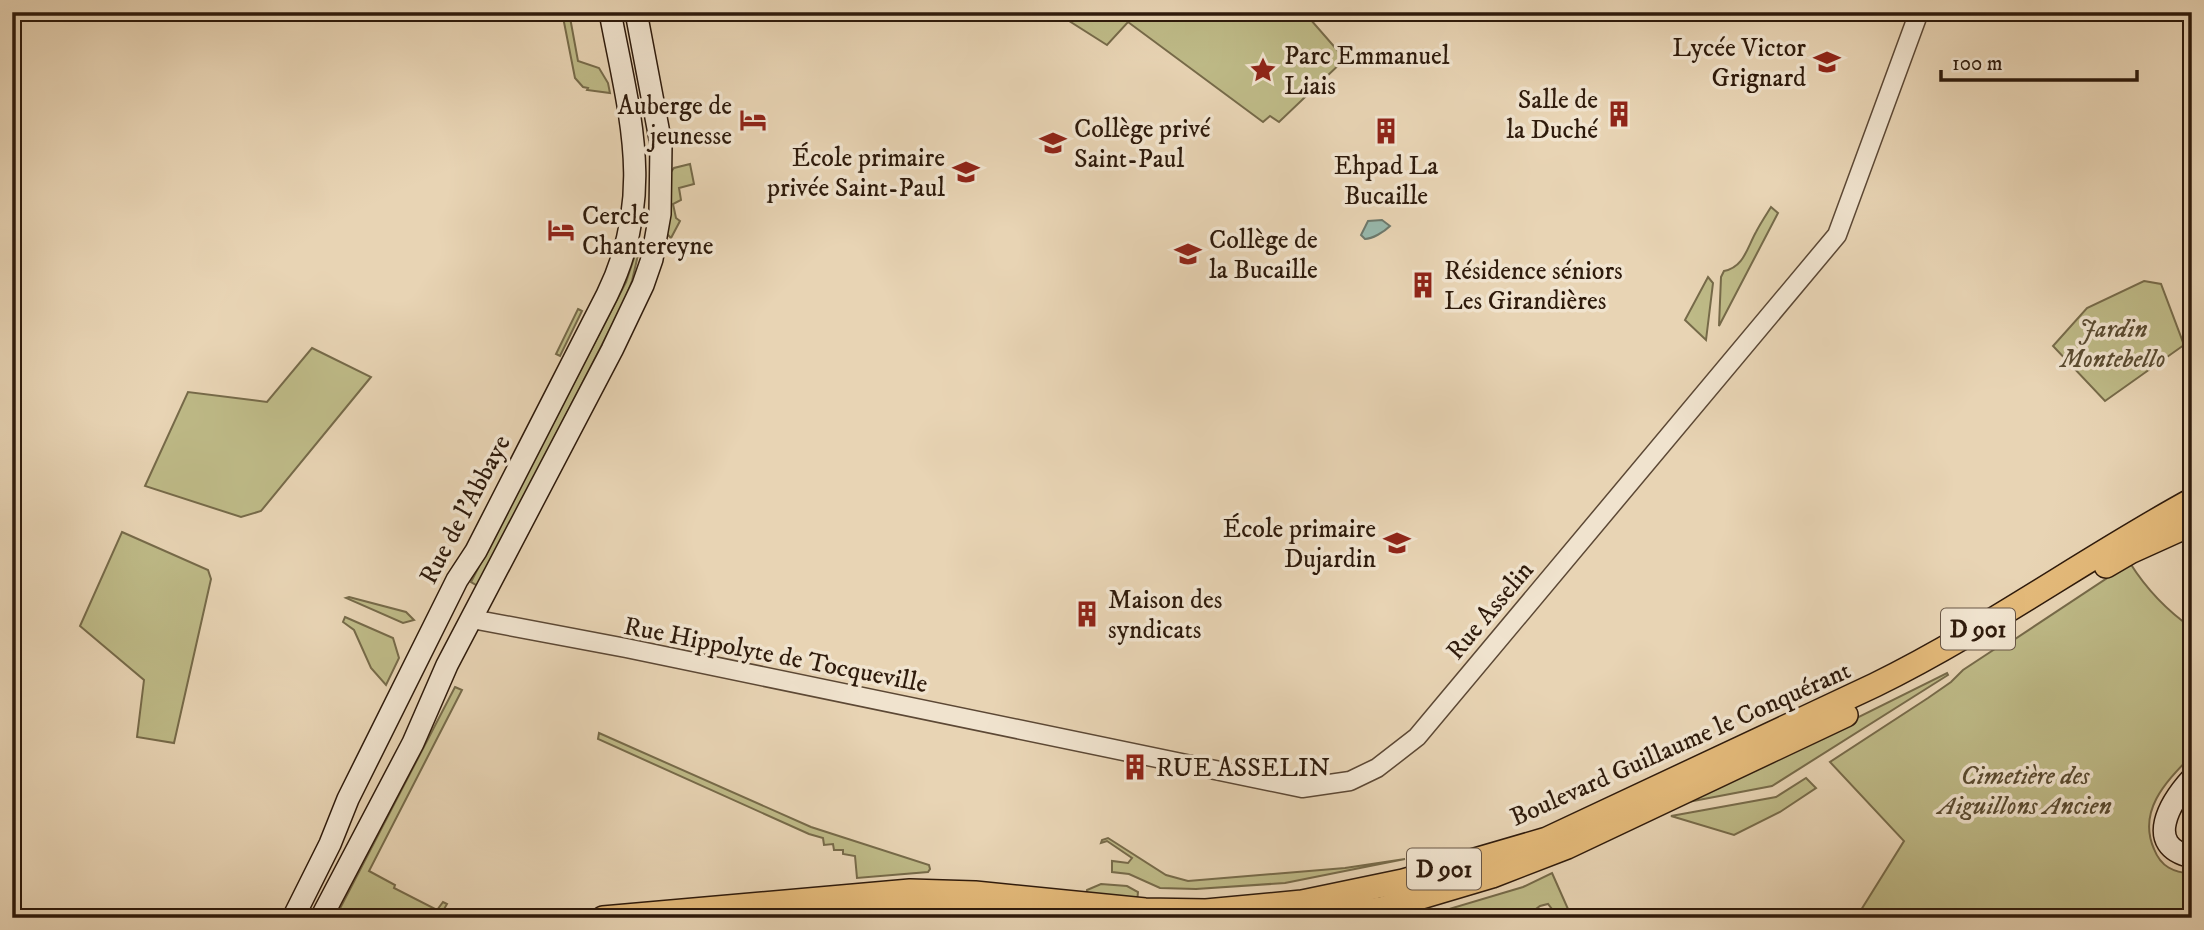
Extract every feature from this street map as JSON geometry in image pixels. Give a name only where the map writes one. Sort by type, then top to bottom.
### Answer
[{"type":"main road","name":"Rue de l'Abbaye","points":[[293,918],[330,844],[348,799],[457,580],[476,551],[617,276],[626,248],[635,201],[637,171],[631,114],[610,12]]},
{"type":"main road","points":[[321,918],[413,743],[429,703],[612,351],[643,285],[657,240],[661,144],[636,12]]},
{"type":"main road","name":"Boulevard Guillaume le Conquérant","points":[[1758,748],[1922,662],[2123,538],[2192,500]]},
{"type":"main road","name":"Boulevard Guillaume le Conquérant","points":[[603,918],[911,891],[975,893],[1145,910],[1206,911],[1302,902],[1403,881],[1559,839],[1758,748],[1934,672],[2130,552],[2192,524]]},
{"type":"main road","points":[[2192,778],[2173,800],[2165,822],[2165,834],[2170,845],[2179,853],[2192,857]]},
{"type":"main road","points":[[1384,913],[1382,902],[1387,895],[1475,870],[1559,839],[1558,856],[1504,882],[1434,903],[1420,918]]},
{"type":"main road","points":[[789,918],[883,908],[932,907],[1053,918]]},
{"type":"main road","name":"Boulevard Guillaume le Conquérant","points":[[641,918],[687,910]]},
{"type":"main road","name":"D 901","points":[[1312,918],[1384,913]]},
{"type":"street","name":"Rue Asselin","points":[[1070,740],[1302,788],[1350,781],[1377,768],[1417,737],[1837,235],[1919,12]]},
{"type":"street","name":"Rue Hippolyte de Tocqueville","points":[[472,619],[1070,740]]},
{"type":"green space","points":[[562,12],[569,12],[578,61],[599,68],[608,83],[610,93],[587,90],[588,88],[583,87],[575,78]]},
{"type":"green space","name":"Parc Emmanuel Liais","points":[[1055,12],[1258,12],[1276,15],[1280,12],[1304,12],[1345,59],[1279,122],[1270,116],[1263,122],[1128,22],[1107,45]]},
{"type":"green space","points":[[690,164],[694,184],[679,188],[681,200],[673,204],[676,218],[680,221],[671,238],[666,233],[671,172],[674,168]]},
{"type":"green space","points":[[1771,207],[1778,213],[1719,326],[1721,277],[1724,271],[1741,261]]},
{"type":"green space","points":[[638,246],[632,281],[623,304],[478,586],[471,582],[626,282]]},
{"type":"green space","points":[[1708,277],[1713,283],[1706,340],[1685,320]]},
{"type":"green space","name":"Jardin Montebello","points":[[2144,281],[2161,284],[2184,345],[2105,401],[2053,346],[2087,308]]},
{"type":"green space","points":[[578,309],[582,311],[560,356],[556,354]]},
{"type":"green space","points":[[312,348],[371,377],[261,511],[241,517],[145,486],[188,392],[267,402]]},
{"type":"green space","points":[[122,532],[208,570],[211,579],[174,743],[137,737],[144,680],[80,626]]},
{"type":"green space","name":"Cimetière des Aiguillons Ancien","points":[[2130,563],[2158,599],[2192,628],[2192,755],[2157,797],[2149,822],[2154,849],[2160,860],[2173,870],[2192,874],[2192,918],[1856,918],[1904,841],[1830,762],[1928,698],[1963,670],[2004,643],[2006,645]]},
{"type":"green space","points":[[346,598],[406,612],[414,620],[403,623]]},
{"type":"green space","points":[[345,617],[393,638],[399,658],[386,685],[371,668],[354,630],[343,622]]},
{"type":"green space","points":[[1947,673],[1948,675],[1772,786],[1688,802]]},
{"type":"green space","points":[[455,687],[462,690],[369,871],[395,885],[394,888],[437,910],[443,902],[447,904],[439,918],[335,918]]},
{"type":"green space","points":[[599,733],[811,827],[929,865],[930,869],[928,872],[857,878],[855,856],[843,854],[843,850],[834,850],[833,844],[824,845],[823,838],[598,739]]},
{"type":"green space","points":[[1806,778],[1816,788],[1780,812],[1734,835],[1671,816],[1776,797]]},
{"type":"green space","points":[[1108,838],[1166,875],[1188,881],[1345,868],[1405,859],[1285,883],[1196,889],[1160,888],[1129,874],[1112,872],[1112,861],[1128,863],[1132,858],[1107,841],[1101,843]]},
{"type":"green space","points":[[1552,873],[1572,918],[1559,918],[1548,904],[1540,906],[1524,918],[1445,918],[1449,909],[1523,887]]},
{"type":"green space","points":[[1101,884],[1127,886],[1138,892],[1137,902],[1086,898],[1087,890]]},
{"type":"water","points":[[1382,220],[1390,226],[1385,231],[1368,239],[1361,235],[1368,221]]},
{"type":"place","name":"Lycée Victor Grignard","points":[[1827,62]]},
{"type":"place","name":"Parc Emmanuel Liais","points":[[1263,70]]},
{"type":"place","name":"Salle de la Duché","points":[[1619,114]]},
{"type":"place","name":"Auberge de jeunesse","points":[[753,120]]},
{"type":"place","name":"Ehpad La Bucaille","points":[[1386,131]]},
{"type":"place","name":"Collège privé Saint-Paul","points":[[1053,143]]},
{"type":"place","name":"École primaire privée Saint-Paul","points":[[966,172]]},
{"type":"place","name":"Cercle Chantereyne","points":[[561,230]]},
{"type":"place","name":"Collège de la Bucaille","points":[[1188,254]]},
{"type":"place","name":"Résidence séniors Les Girandières","points":[[1423,285]]},
{"type":"place","name":"École primaire Dujardin","points":[[1397,543]]},
{"type":"place","name":"Maison des syndicats","points":[[1087,614]]},
{"type":"place","name":"RUE ASSELIN","points":[[1135,767]]}]
